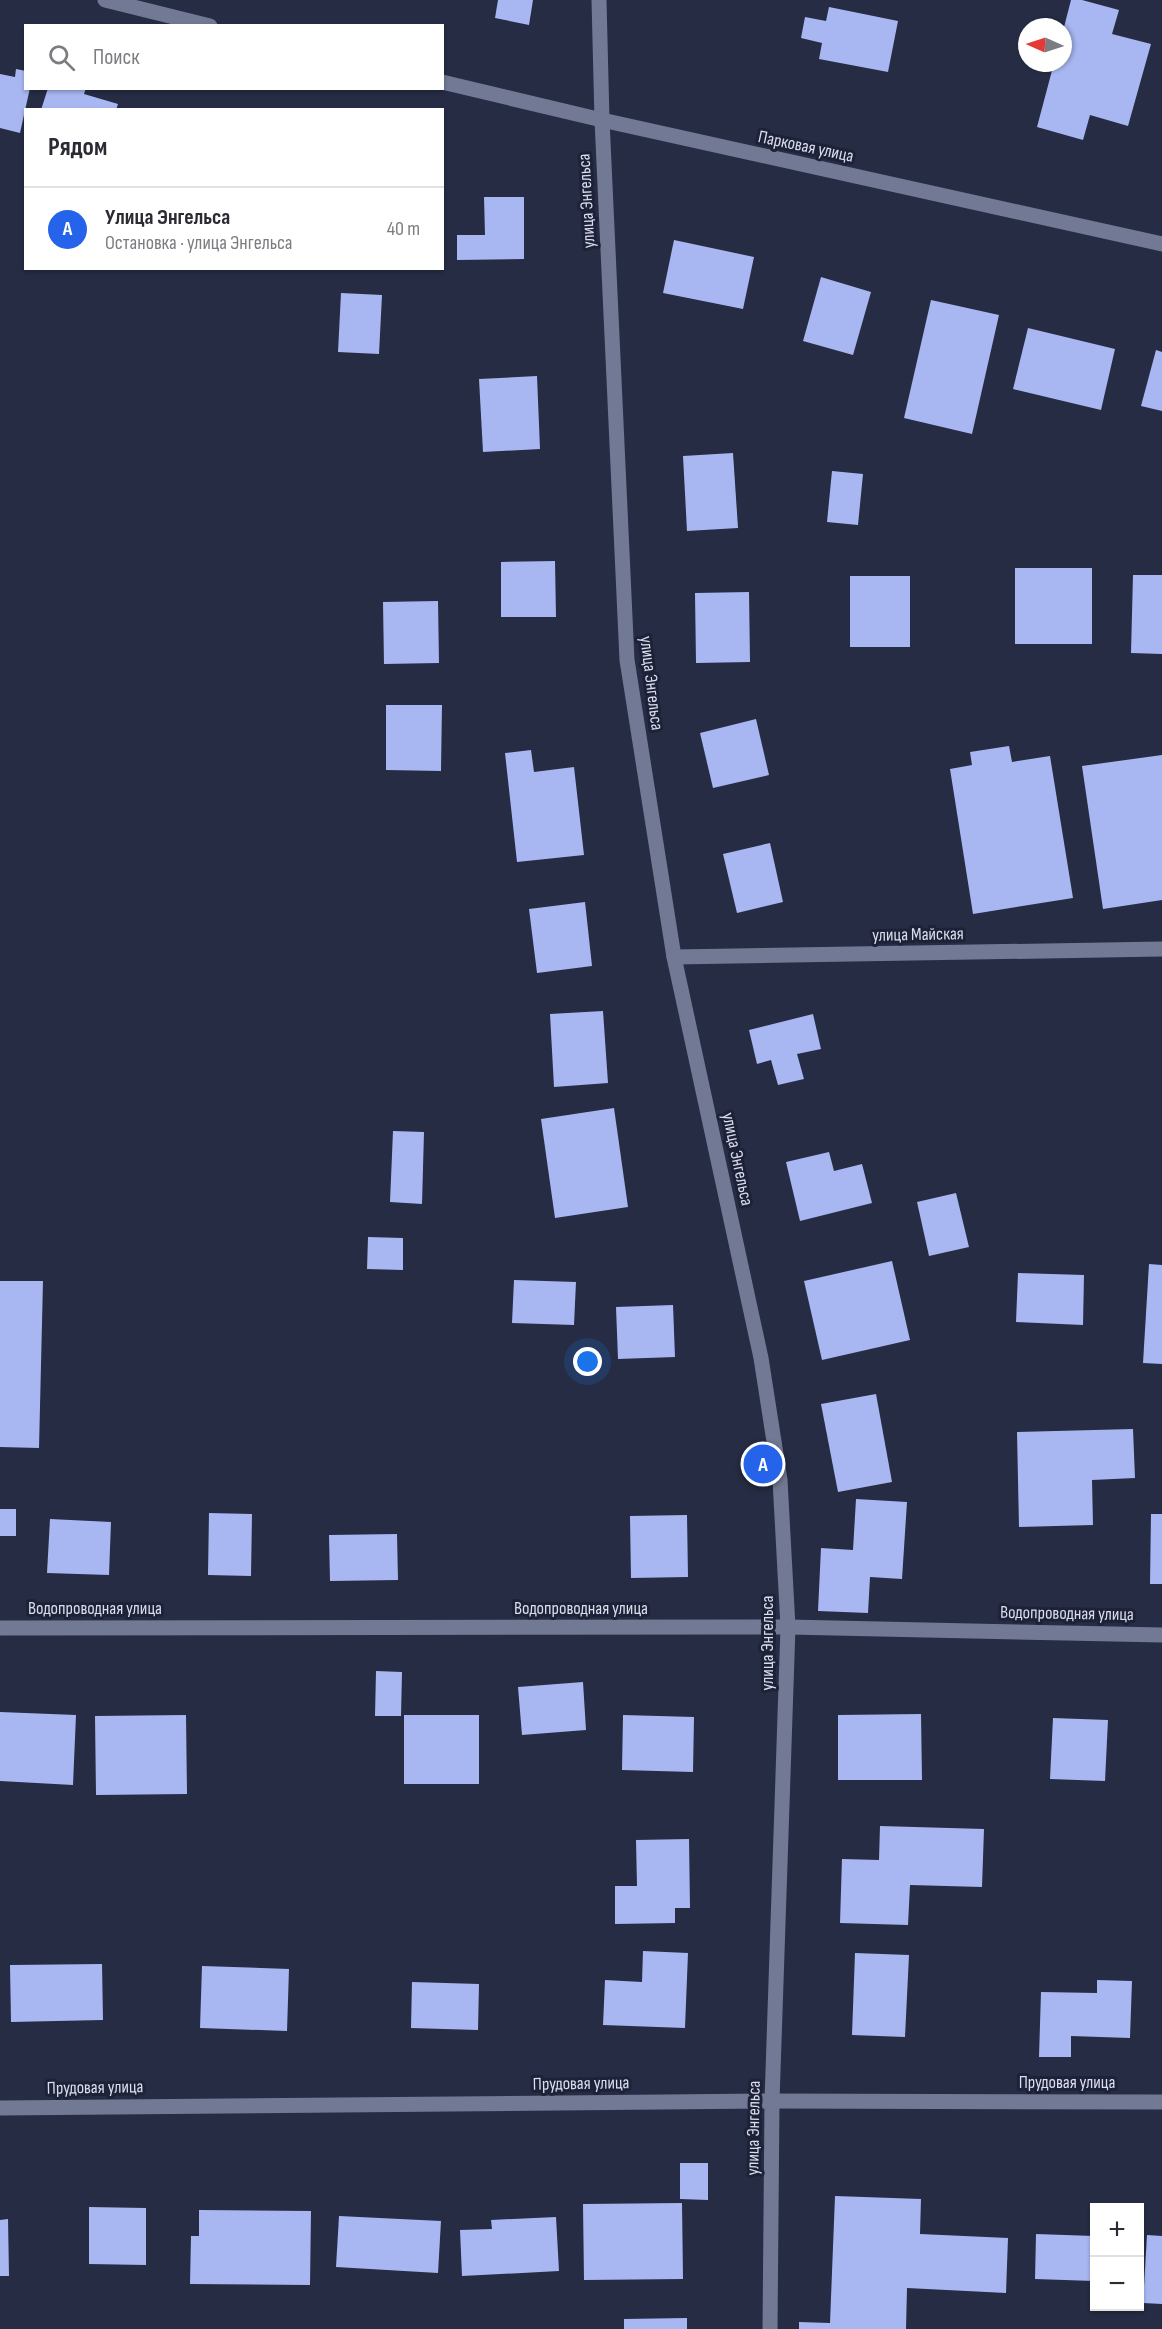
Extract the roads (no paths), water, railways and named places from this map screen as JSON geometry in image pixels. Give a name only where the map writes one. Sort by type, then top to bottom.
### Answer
[{"type":"street","points":[[105,0],[202,24]]},
{"type":"street","name":"улица Энгельса","points":[[599,0],[602,120],[627,660],[674,957],[761,1358],[780,1480],[788,1627],[772,2101],[770,2329]]},
{"type":"street","name":"Парковая улица","points":[[444,82],[602,120],[1162,244]]},
{"type":"street","name":"улица Майская","points":[[674,957],[1162,949]]},
{"type":"street","name":"Водопроводная улица","points":[[0,1628],[788,1627],[1162,1635]]},
{"type":"street","name":"Прудовая улица","points":[[0,2108],[772,2101],[1162,2102]]},
{"type":"place","name":"Улица Энгельса","points":[[763,1464]]}]
